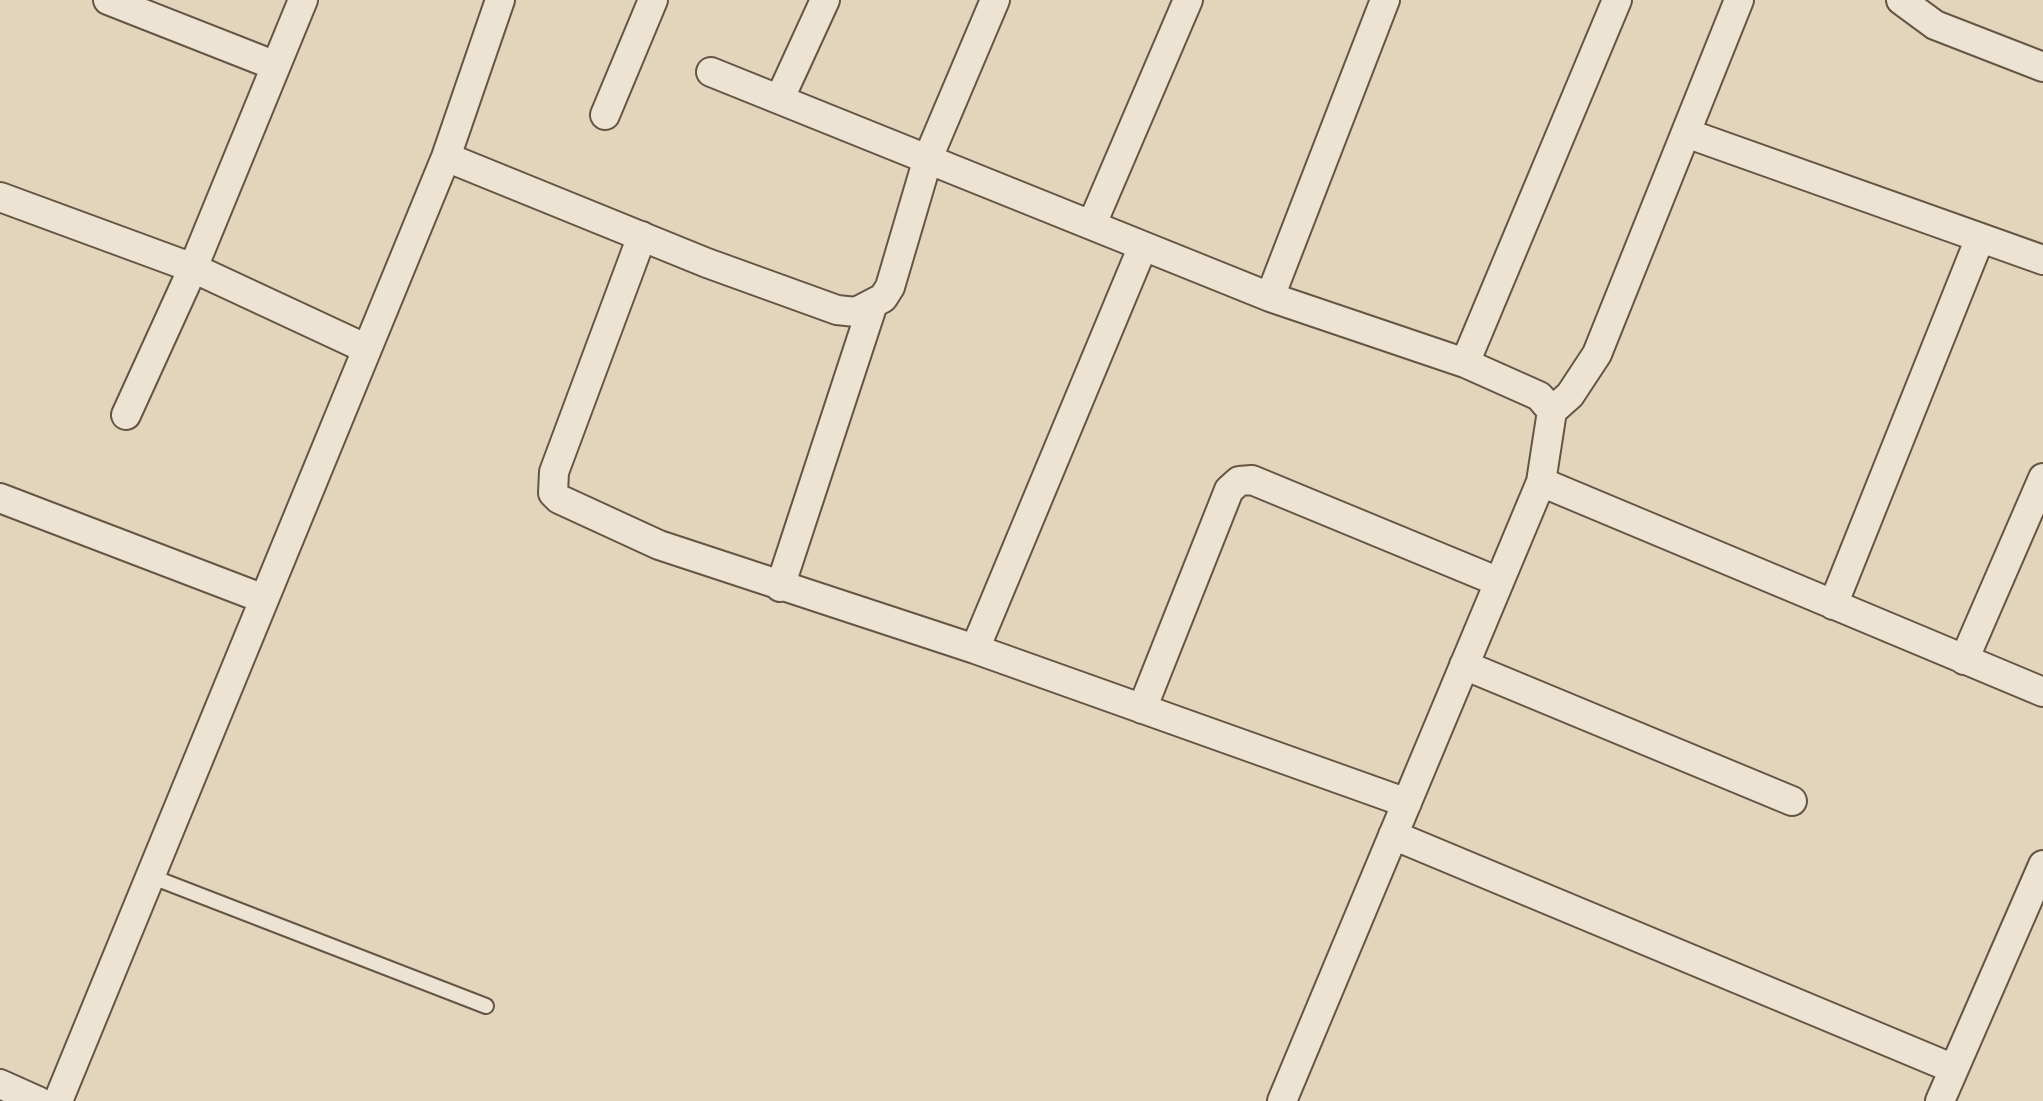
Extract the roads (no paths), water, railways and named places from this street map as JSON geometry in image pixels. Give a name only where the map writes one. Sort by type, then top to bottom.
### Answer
[{"type":"street","points":[[108,0],[276,66]]},
{"type":"street","points":[[126,415],[193,268],[303,0]]},
{"type":"street","points":[[0,1084],[39,1100],[150,876],[446,157],[500,0]]},
{"type":"street","points":[[605,115],[653,0]]},
{"type":"street","points":[[780,98],[825,0]]},
{"type":"street","points":[[446,157],[837,310],[856,312],[872,307],[890,287],[928,158],[995,0]]},
{"type":"street","points":[[1092,224],[1188,0]]},
{"type":"street","points":[[1270,297],[1385,0]]},
{"type":"street","points":[[1465,363],[1617,0]]},
{"type":"street","points":[[1552,411],[1570,395],[1597,354],[1739,0]]},
{"type":"street","points":[[1901,0],[1935,25],[2043,67]]},
{"type":"street","points":[[711,72],[1270,297],[1465,363],[1539,396],[1552,411],[1553,424],[1541,482],[1282,1101]]},
{"type":"street","points":[[1686,133],[2043,260]]},
{"type":"street","points":[[0,197],[193,268],[367,349]]},
{"type":"street","points":[[642,236],[554,472],[553,493],[659,545],[975,649],[1407,803]]},
{"type":"street","points":[[1833,605],[1980,238]]},
{"type":"street","points":[[975,649],[1143,246]]},
{"type":"street","points":[[780,587],[872,307]]},
{"type":"street","points":[[1964,660],[2043,478]]},
{"type":"street","points":[[1142,709],[1229,490],[1239,481],[1252,480],[1499,582]]},
{"type":"street","points":[[1541,482],[2043,692]]},
{"type":"street","points":[[0,498],[264,599]]},
{"type":"street","points":[[1464,665],[1792,801]]},
{"type":"street","points":[[1393,835],[1954,1069]]},
{"type":"street","points":[[1940,1101],[2043,865]]},
{"type":"lane","points":[[150,876],[486,1006]]}]
